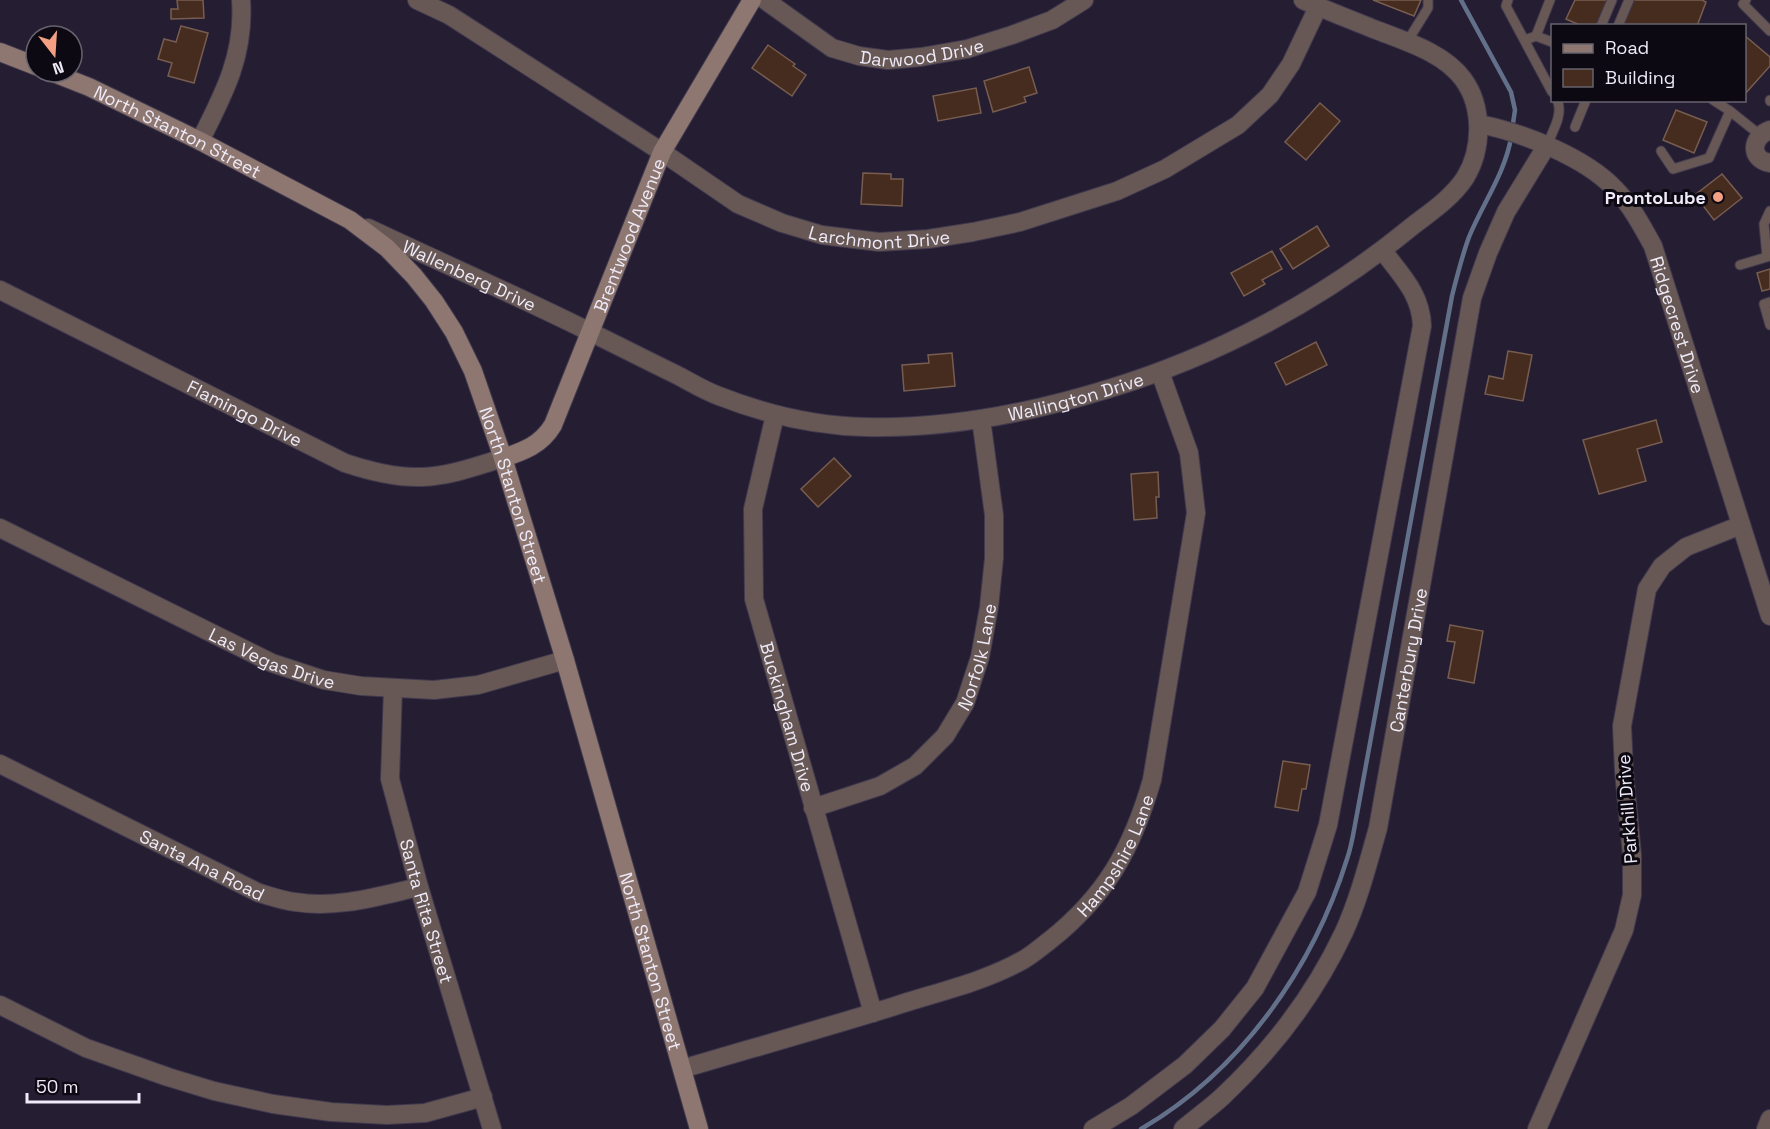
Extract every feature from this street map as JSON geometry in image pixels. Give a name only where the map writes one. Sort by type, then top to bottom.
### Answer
[{"type":"street","points":[[200,141],[221,99],[235,63],[242,24],[241,0]]},
{"type":"street","name":"Larchmont Drive","points":[[417,0],[449,15],[662,152],[738,204],[782,223],[822,236],[879,242],[928,239],[1020,222],[1117,191],[1165,169],[1238,125],[1270,95],[1291,64],[1311,3]]},
{"type":"street","name":"Brentwood Avenue","points":[[503,458],[540,442],[553,425],[662,152],[752,0]]},
{"type":"street","name":"Darwood Drive","points":[[765,0],[832,48],[859,56],[888,60],[968,49],[1052,20],[1084,0]]},
{"type":"street","points":[[1311,3],[1438,57],[1464,80],[1472,97],[1479,124]]},
{"type":"street","points":[[0,52],[24,61]]},
{"type":"street","name":"North Stanton Street","points":[[81,84],[200,141],[350,220],[387,248],[414,276],[434,301],[454,333],[473,371],[503,458],[565,660],[699,1129]]},
{"type":"street","name":"Ridgecrest Drive","points":[[1479,124],[1501,128],[1546,145],[1586,166],[1615,188],[1636,216],[1653,246],[1770,616]]},
{"type":"street","name":"Wallington Drive","points":[[590,332],[717,396],[775,415],[816,422],[863,427],[923,425],[981,419],[1050,405],[1160,372],[1257,329],[1316,295],[1383,251],[1448,198],[1464,179],[1474,161],[1479,124]]},
{"type":"street","points":[[1765,133],[1756,140],[1755,148],[1759,159],[1770,163]]},
{"type":"street","name":"Canterbury Drive","points":[[1183,1129],[1228,1090],[1259,1059],[1287,1025],[1328,962],[1344,932],[1362,883],[1378,828],[1472,298],[1506,212],[1546,145]]},
{"type":"street","name":"Wallenberg Drive","points":[[350,220],[590,332]]},
{"type":"street","points":[[1093,1129],[1131,1106],[1185,1065],[1222,1029],[1255,988],[1307,892],[1328,825],[1422,326],[1416,297],[1383,251]]},
{"type":"street","name":"Flamingo Drive","points":[[0,290],[345,463],[371,471],[421,477],[461,471],[503,458]]},
{"type":"street","name":"Hampshire Lane","points":[[682,1070],[984,977],[1024,959],[1062,931],[1092,902],[1114,873],[1142,816],[1152,780],[1196,513],[1189,453],[1160,372]]},
{"type":"street","name":"Buckingham Drive","points":[[775,415],[753,509],[754,599],[873,1013]]},
{"type":"street","name":"Norfolk Lane","points":[[813,808],[880,786],[915,766],[945,736],[965,703],[980,657],[989,607],[994,558],[994,514],[981,419]]},
{"type":"street","name":"Parkhill Drive","points":[[1536,1129],[1624,930],[1632,895],[1632,855],[1622,726],[1647,589],[1662,567],[1686,547],[1741,525]]},
{"type":"street","name":"Las Vegas Drive","points":[[0,528],[272,663],[324,680],[362,686],[434,690],[478,686],[565,660]]},
{"type":"street","name":"Santa Rita Street","points":[[393,688],[390,779],[419,887],[492,1129]]},
{"type":"street","name":"Santa Ana Road","points":[[0,764],[259,893],[296,903],[334,904],[419,887]]},
{"type":"street","points":[[0,1005],[86,1048],[214,1091],[273,1104],[331,1112],[387,1115],[425,1113],[483,1097]]},
{"type":"street","points":[[1766,1129],[1770,1119]]},
{"type":"lane","points":[[1407,42],[1428,8],[1428,0]]},
{"type":"lane","points":[[1508,0],[1506,6],[1551,90]]},
{"type":"lane","points":[[1536,36],[1550,0]]},
{"type":"lane","points":[[1602,24],[1612,0]]},
{"type":"lane","points":[[1619,24],[1629,0]]},
{"type":"lane","points":[[1746,0],[1743,3],[1770,31]]},
{"type":"lane","points":[[1524,40],[1536,36],[1551,42]]},
{"type":"lane","points":[[1546,145],[1559,114],[1558,102]]},
{"type":"lane","points":[[1575,127],[1585,102]]},
{"type":"lane","points":[[1716,102],[1765,133]]},
{"type":"lane","points":[[1661,152],[1673,169],[1709,158],[1730,111]]},
{"type":"lane","points":[[1740,265],[1767,257],[1764,224],[1770,211]]},
{"type":"lane","points":[[1770,302],[1764,304],[1770,325]]},
{"type":"building","points":[[177,0],[203,0],[204,18],[171,19],[171,9],[178,9]]},
{"type":"building","points":[[1373,0],[1421,0],[1414,16]]},
{"type":"building","points":[[1575,0],[1609,0],[1598,24],[1577,24],[1566,19]]},
{"type":"building","points":[[1633,0],[1702,0],[1706,2],[1698,24],[1624,24]]},
{"type":"building","points":[[181,26],[208,33],[194,83],[168,76],[172,63],[158,59],[164,39],[176,42]]},
{"type":"building","points":[[1746,37],[1770,57],[1770,66],[1746,93]]},
{"type":"building","points":[[768,45],[795,64],[793,66],[806,75],[792,96],[752,68]]},
{"type":"building","points":[[1029,67],[1037,93],[1024,97],[1026,102],[993,112],[984,81]]},
{"type":"building","points":[[976,88],[981,113],[938,121],[933,96]]},
{"type":"building","points":[[1320,103],[1340,121],[1306,160],[1285,142]]},
{"type":"building","points":[[1676,110],[1707,122],[1694,153],[1663,140]]},
{"type":"building","points":[[863,173],[891,174],[891,179],[903,179],[902,206],[861,204]]},
{"type":"building","name":"ProntoLube","points":[[1722,174],[1742,198],[1714,220],[1695,195]]},
{"type":"building","points":[[1317,226],[1329,246],[1293,269],[1280,249]]},
{"type":"building","points":[[1272,251],[1282,269],[1262,280],[1265,284],[1244,296],[1231,273]]},
{"type":"building","points":[[1770,269],[1770,289],[1762,291],[1757,273]]},
{"type":"building","points":[[1316,342],[1327,365],[1286,385],[1275,363]]},
{"type":"building","points":[[1508,351],[1532,355],[1523,401],[1485,394],[1489,376],[1503,379]]},
{"type":"building","points":[[952,353],[955,386],[904,391],[902,365],[929,363],[928,355]]},
{"type":"building","points":[[1656,420],[1662,442],[1637,449],[1646,481],[1599,494],[1583,440]]},
{"type":"building","points":[[834,458],[851,476],[818,507],[801,489]]},
{"type":"building","points":[[1158,472],[1157,518],[1134,520],[1131,474]]},
{"type":"building","points":[[1450,625],[1483,631],[1474,683],[1448,678],[1455,642],[1447,641]]},
{"type":"building","points":[[1283,761],[1310,765],[1306,789],[1302,789],[1298,811],[1275,807]]},
{"type":"waterway","points":[[1461,0],[1511,92],[1515,110],[1512,130]]},
{"type":"waterway","points":[[1141,1129],[1177,1105],[1211,1078],[1241,1047],[1269,1013],[1293,977],[1315,939],[1332,900],[1353,837],[1452,296],[1469,237],[1499,176],[1511,138]]},
{"type":"place","name":"ProntoLube","points":[[1718,197]]}]
